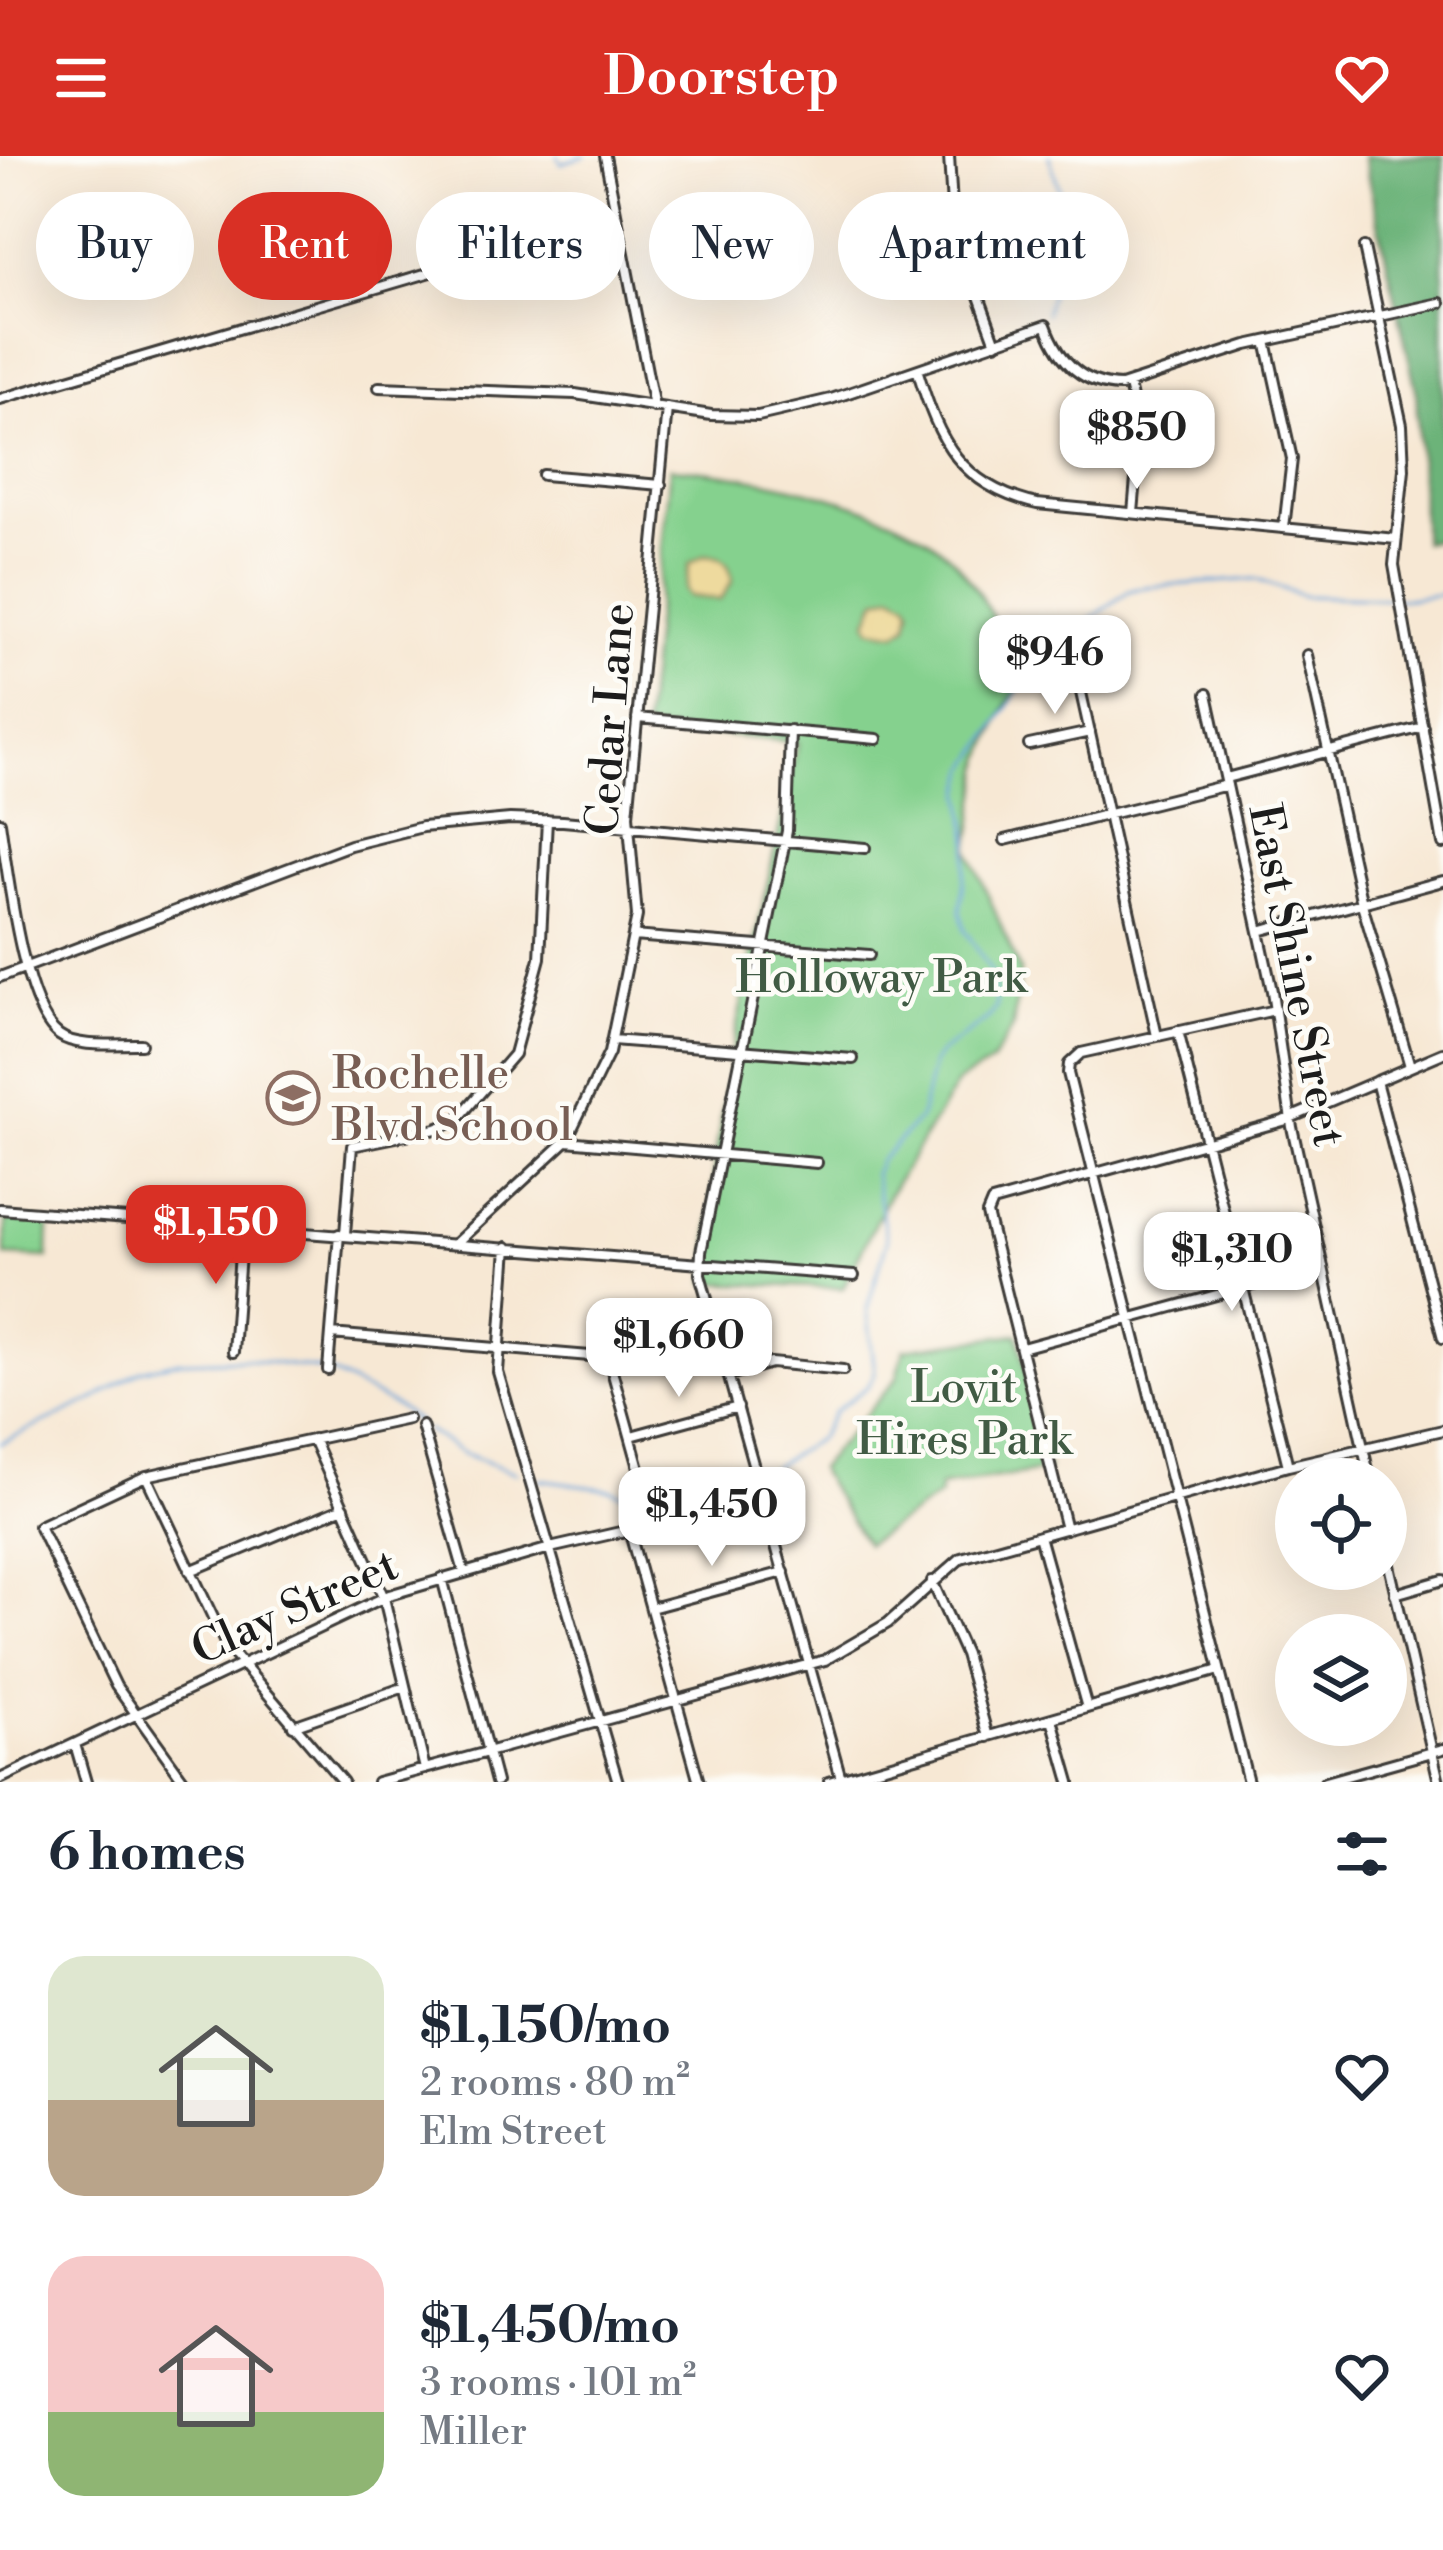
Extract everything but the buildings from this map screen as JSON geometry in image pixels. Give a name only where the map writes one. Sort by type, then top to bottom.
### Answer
[{"type":"street","points":[[604,156],[610,192]]},
{"type":"street","points":[[949,156],[951,192]]},
{"type":"street","points":[[1364,247],[1404,447],[1396,539],[1399,598],[1443,844]]},
{"type":"street","points":[[625,266],[654,407]]},
{"type":"street","points":[[0,400],[416,277]]},
{"type":"street","points":[[980,300],[996,343]]},
{"type":"street","points":[[379,387],[575,394],[711,416],[758,416],[918,371],[1046,325],[1059,355],[1080,374],[1107,385],[1129,385],[1266,341],[1440,303]]},
{"type":"street","points":[[1266,341],[1292,459],[1284,528]]},
{"type":"street","points":[[918,371],[939,433],[956,456],[984,482],[1037,504],[1396,539]]},
{"type":"street","points":[[1129,385],[1139,433],[1133,514]]},
{"type":"street","name":"Cedar Lane","points":[[456,1243],[566,1141],[612,1040],[637,916],[629,826],[667,408]]},
{"type":"street","points":[[543,476],[661,485]]},
{"type":"street","points":[[1307,655],[1362,904],[1410,1066]]},
{"type":"street","points":[[1079,688],[1157,1036]]},
{"type":"street","name":"East Shine Street","points":[[1207,694],[1275,1010],[1291,1117],[1366,1458]]},
{"type":"street","points":[[638,718],[877,739]]},
{"type":"street","points":[[1005,840],[1109,817],[1423,727]]},
{"type":"street","points":[[790,730],[786,840],[700,1263],[842,1780]]},
{"type":"street","points":[[1029,745],[1090,732]]},
{"type":"street","points":[[328,1370],[352,1146],[456,1121],[514,1054],[540,958],[548,820]]},
{"type":"street","points":[[0,977],[369,839],[462,821],[548,820],[866,848]]},
{"type":"street","points":[[0,822],[16,930],[47,1021],[57,1034],[72,1041],[141,1044]]},
{"type":"street","points":[[1259,931],[1443,881]]},
{"type":"street","points":[[633,936],[869,955]]},
{"type":"street","points":[[1248,1782],[1068,1073],[1069,1064],[1081,1053],[1275,1010]]},
{"type":"street","points":[[1178,1031],[1286,1458]]},
{"type":"street","points":[[612,1040],[853,1059]]},
{"type":"street","points":[[1066,1529],[987,1214],[992,1202],[1291,1117],[1443,1052]]},
{"type":"street","points":[[1376,1081],[1438,1299],[1443,1338]]},
{"type":"street","points":[[566,1141],[817,1163]]},
{"type":"street","points":[[0,1209],[854,1276]]},
{"type":"street","points":[[233,1352],[242,1226]]},
{"type":"street","points":[[507,1247],[498,1372],[618,1782]]},
{"type":"street","points":[[1022,1348],[1323,1266]]},
{"type":"street","points":[[331,1334],[602,1357],[608,1361],[641,1475]]},
{"type":"street","points":[[729,1375],[771,1363],[843,1370]]},
{"type":"street","points":[[632,1436],[737,1407]]},
{"type":"street","points":[[185,1782],[107,1670],[39,1526],[146,1475],[408,1419]]},
{"type":"street","points":[[422,1426],[464,1572]]},
{"type":"street","points":[[1322,1458],[1443,1430]]},
{"type":"street","points":[[314,1439],[384,1598],[425,1769]]},
{"type":"street","points":[[377,1782],[810,1665],[871,1636],[961,1558],[1275,1470]]},
{"type":"street","points":[[146,1475],[219,1634],[343,1782]]},
{"type":"street","points":[[190,1571],[344,1507]]},
{"type":"street","name":"Clay Street","points":[[0,1779],[384,1598],[550,1548],[629,1530],[651,1608]]},
{"type":"street","points":[[1039,1536],[1087,1709]]},
{"type":"street","points":[[699,1782],[651,1608],[784,1572]]},
{"type":"street","points":[[442,1578],[496,1782]]},
{"type":"street","points":[[932,1580],[965,1654],[988,1737]]},
{"type":"street","points":[[1395,1594],[1443,1580]]},
{"type":"street","points":[[1394,1590],[1439,1782]]},
{"type":"street","points":[[829,1782],[1219,1670]]},
{"type":"street","points":[[293,1726],[406,1687]]},
{"type":"street","points":[[1052,1719],[1070,1782]]},
{"type":"street","points":[[75,1744],[86,1782]]},
{"type":"street","points":[[1325,1782],[1443,1749]]},
{"type":"green space","points":[[1363,156],[1443,156],[1443,539],[1423,542],[1416,390]]},
{"type":"green space","name":"Holloway Park","points":[[670,468],[783,485],[867,509],[904,526],[960,567],[1026,678],[1007,703],[984,757],[969,850],[1020,971],[1013,1027],[991,1063],[958,1082],[888,1196],[843,1288],[707,1283],[715,1158],[733,1043],[798,742],[644,728]]},
{"type":"green space","points":[[6,1220],[49,1222],[48,1258],[5,1256]]},
{"type":"green space","name":"Lovit Hires Park","points":[[1018,1334],[1048,1470],[939,1487],[940,1496],[866,1544],[818,1469],[897,1378],[904,1349]]},
{"type":"sand","points":[[704,555],[721,559],[730,570],[732,582],[720,600],[689,596],[685,590],[689,564]]},
{"type":"sand","points":[[893,594],[908,601],[908,625],[897,633],[871,629],[868,621],[877,599]]},
{"type":"waterway","points":[[558,156],[561,163],[585,156]]},
{"type":"waterway","points":[[1045,313],[1067,233],[1066,210],[1049,156]]},
{"type":"waterway","points":[[765,1472],[819,1438],[834,1412],[868,1386],[875,1373],[867,1309],[887,1241],[874,1174],[880,1160],[920,1118],[933,1063],[940,1053],[989,1018],[996,1007],[994,976],[965,930],[960,911],[969,841],[963,793],[968,769],[1031,671],[1095,616],[1129,591],[1145,587],[1255,579],[1303,596],[1408,599],[1443,594]]},
{"type":"waterway","points":[[0,1443],[93,1400],[141,1370],[180,1361],[246,1359],[325,1370],[401,1409],[419,1424]]},
{"type":"waterway","points":[[426,1430],[462,1453],[516,1473]]},
{"type":"waterway","points":[[539,1479],[610,1489],[679,1514],[711,1509],[749,1484]]},
{"type":"place","name":"Rochelle Blvd School","points":[[293,1098]]}]
